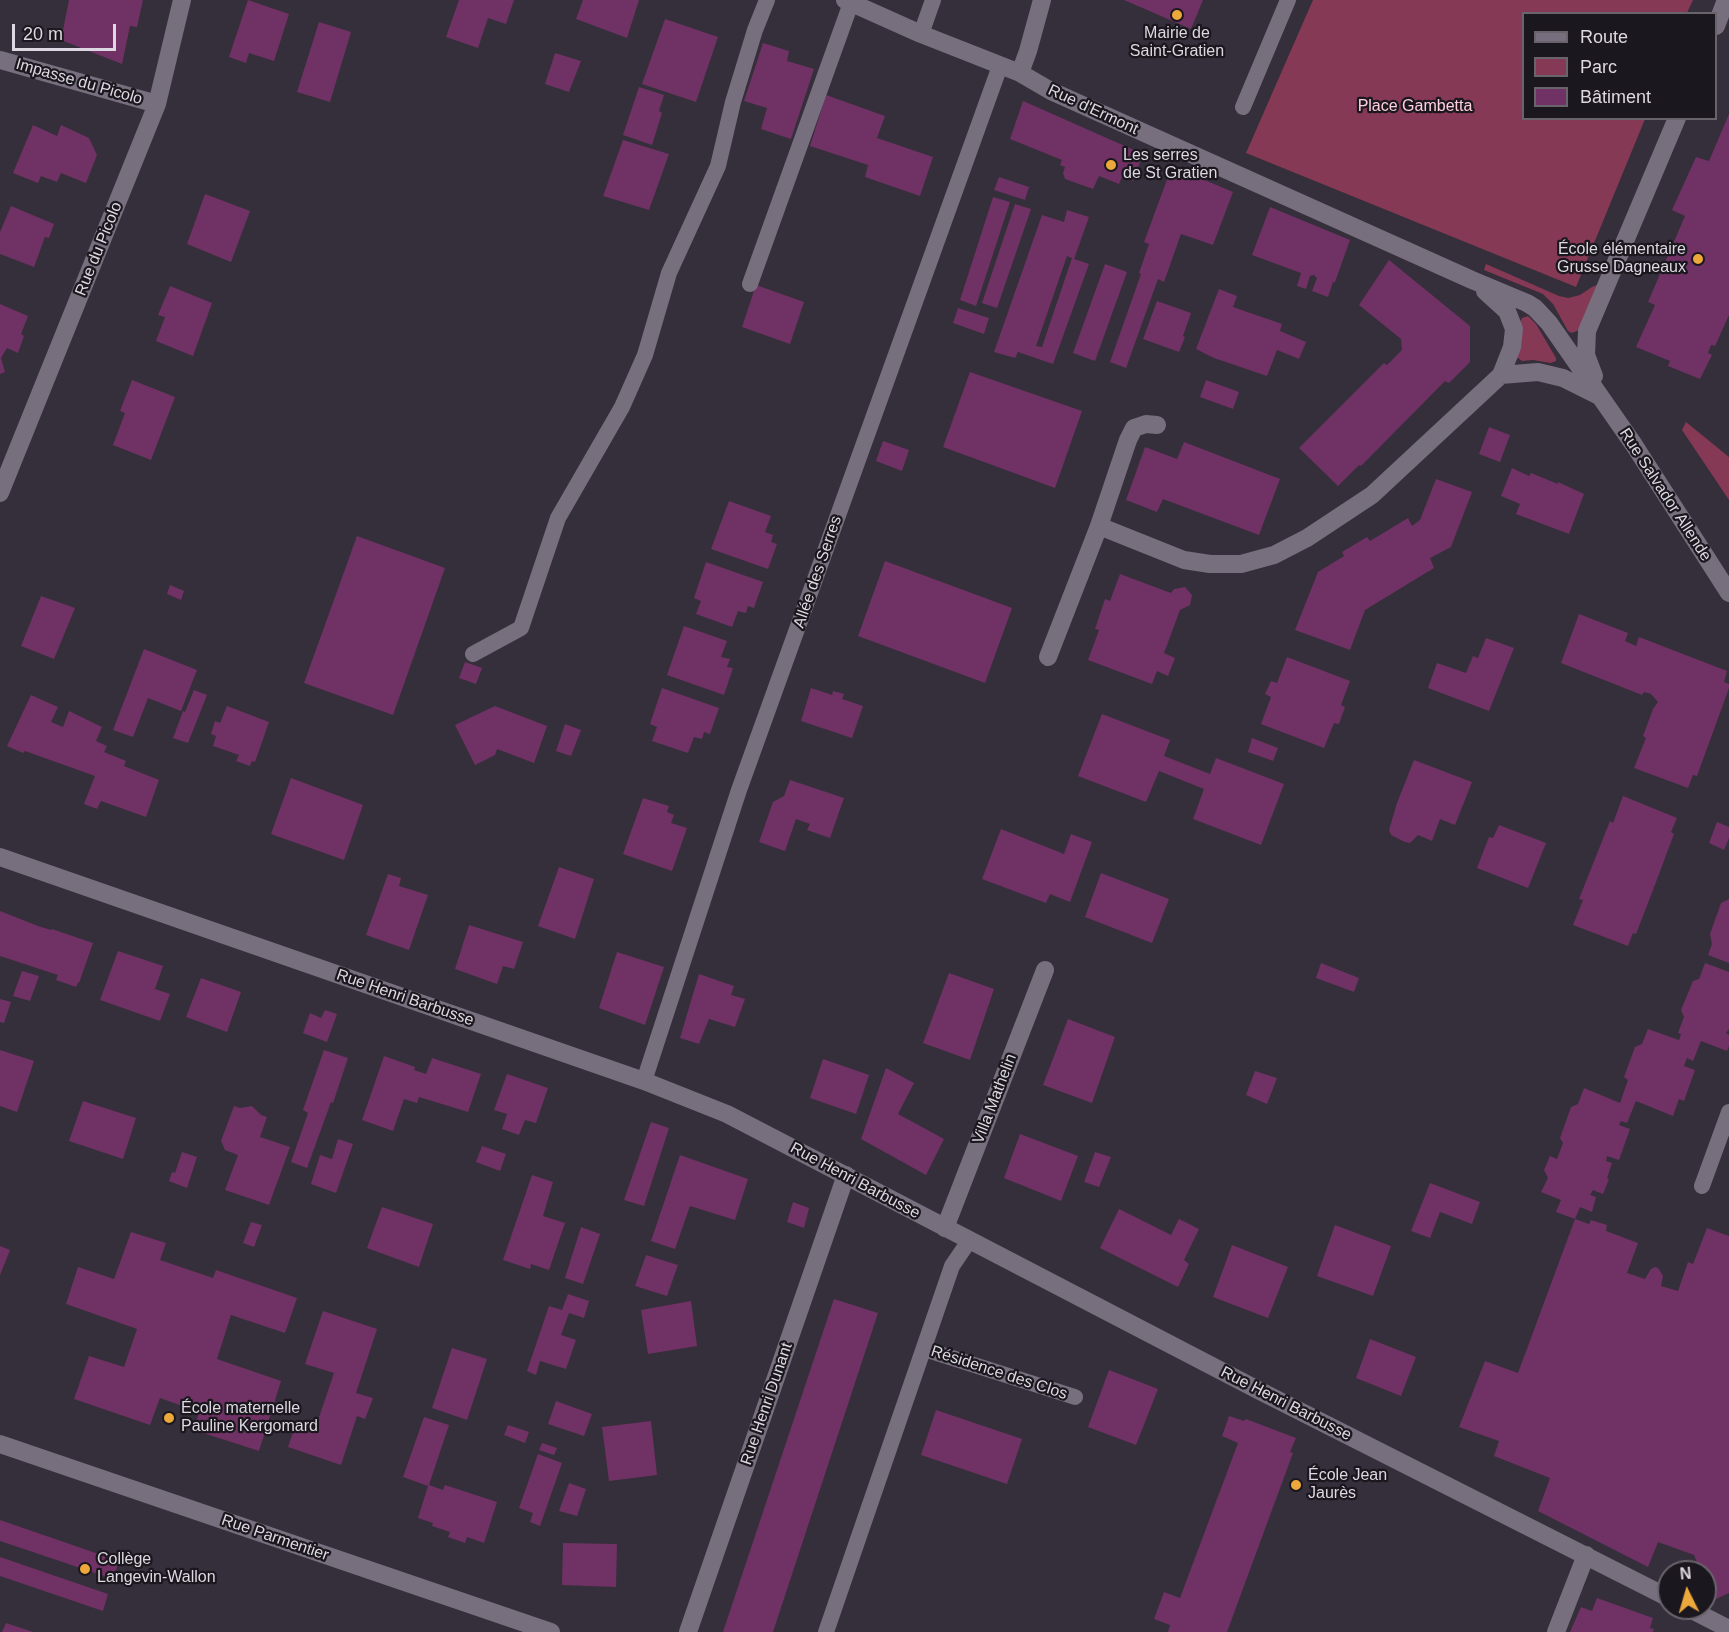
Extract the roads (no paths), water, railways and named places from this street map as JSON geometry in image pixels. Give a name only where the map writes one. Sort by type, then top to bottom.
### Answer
[{"type":"street","name":"Rue du Picolo","points":[[0,493],[158,104],[182,0]]},
{"type":"street","points":[[1020,73],[1042,0]]},
{"type":"street","points":[[1717,23],[1726,0]]},
{"type":"street","name":"Rue d'Ermont","points":[[848,1],[921,34],[1020,73],[1051,92],[1527,303],[1549,323],[1601,398]]},
{"type":"street","name":"Impasse du Picolo","points":[[0,60],[158,104]]},
{"type":"street","points":[[1601,398],[1586,355],[1587,331],[1676,120]]},
{"type":"street","name":"Rue d'Ermont","points":[[1472,280],[1507,311],[1514,329],[1512,347],[1502,375]]},
{"type":"street","points":[[1099,526],[1184,560],[1210,564],[1241,564],[1274,555],[1307,538],[1372,495],[1502,375],[1538,372],[1563,378],[1601,398]]},
{"type":"street","name":"Rue Salvador Allende","points":[[1601,398],[1729,593]]},
{"type":"street","points":[[1048,657],[1099,526],[1128,440],[1134,428],[1146,424],[1157,425]]},
{"type":"street","name":"Rue Henri Barbusse","points":[[0,857],[644,1081],[727,1114],[1268,1395],[1657,1592]]},
{"type":"street","name":"Villa Mathelin","points":[[945,1228],[1045,970]]},
{"type":"street","name":"Rue Henri Dunant","points":[[688,1632],[846,1175]]},
{"type":"street","name":"Rue Parmentier","points":[[0,1444],[551,1632]]},
{"type":"street","points":[[1556,1632],[1586,1555]]},
{"type":"street","points":[[1711,1620],[1729,1629]]},
{"type":"lane","points":[[473,654],[521,628],[558,518],[622,407],[645,355],[669,273],[718,166],[733,102],[755,30],[767,0]]},
{"type":"lane","points":[[921,34],[933,0]]},
{"type":"lane","points":[[1243,106],[1288,0]]},
{"type":"lane","points":[[750,284],[848,1]]},
{"type":"lane","name":"Allée des Serres","points":[[644,1081],[739,790],[1000,66]]},
{"type":"lane","points":[[1702,1186],[1729,1112]]},
{"type":"lane","points":[[826,1632],[952,1266],[969,1240]]},
{"type":"lane","name":"Résidence des Clos","points":[[924,1349],[1075,1397]]},
{"type":"place","name":"Mairie de Saint-Gratien","points":[[1177,15]]},
{"type":"place","name":"Les serres de St Gratien","points":[[1111,165]]},
{"type":"place","name":"École élémentaire Grusse Dagneaux","points":[[1698,259]]},
{"type":"place","name":"École maternelle Pauline Kergomard","points":[[169,1418]]},
{"type":"place","name":"École Jean Jaurès","points":[[1296,1485]]},
{"type":"place","name":"Collège Langevin-Wallon","points":[[85,1569]]},
{"type":"park label","name":"Place Gambetta","points":[[1415,107]]}]
